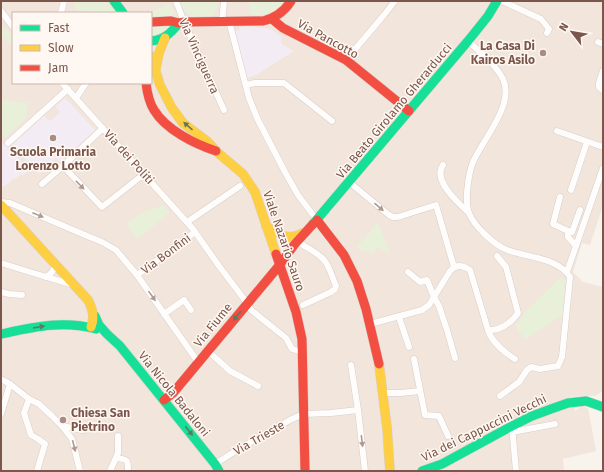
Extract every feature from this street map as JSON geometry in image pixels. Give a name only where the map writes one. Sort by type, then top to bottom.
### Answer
[{"type":"street","points":[[61,12],[64,1]]},
{"type":"street","points":[[114,1],[122,12]]},
{"type":"street","name":"Via Vinciguerra","points":[[176,1],[181,23],[224,110]]},
{"type":"street","points":[[224,1],[226,22],[249,98],[258,120],[298,195],[344,255],[356,281],[370,324],[379,362],[387,428],[390,471]]},
{"type":"street","points":[[152,23],[171,21],[181,23],[263,21],[272,19],[281,13],[291,1]]},
{"type":"street","points":[[346,60],[395,1]]},
{"type":"street","name":"Via Beato Girolamo Gherarducci","points":[[292,239],[305,233],[317,220],[468,41],[488,16],[497,1]]},
{"type":"street","points":[[502,1],[540,19],[549,29],[547,33]]},
{"type":"street","points":[[1,11],[11,25]]},
{"type":"street","name":"Via Pancotto","points":[[272,19],[283,28],[346,60],[409,111]]},
{"type":"street","points":[[1,20],[11,25]]},
{"type":"street","points":[[156,73],[157,58],[160,47],[165,38],[181,23]]},
{"type":"street","points":[[152,40],[165,38]]},
{"type":"street","points":[[468,41],[496,68],[504,80],[506,88],[505,101],[500,114],[473,161],[468,177],[466,199],[468,212],[472,220],[483,233],[496,244],[507,250],[535,257],[558,266],[568,275]]},
{"type":"street","name":"Viale Nazario Sauro","points":[[152,59],[156,73],[172,108],[184,123],[208,142],[217,152],[243,174],[255,192],[275,248],[299,324],[302,339],[305,471]]},
{"type":"street","points":[[603,72],[599,83],[599,87],[603,90]]},
{"type":"street","points":[[246,84],[255,82],[284,83],[332,121]]},
{"type":"street","name":"Via dei Politi","points":[[63,84],[196,232],[247,303]]},
{"type":"street","points":[[76,98],[85,84]]},
{"type":"street","name":"Viale Nazario Sauro","points":[[146,84],[151,106],[157,115],[169,127],[205,148],[217,152]]},
{"type":"street","points":[[8,143],[68,89]]},
{"type":"street","points":[[42,184],[103,128]]},
{"type":"street","points":[[557,131],[603,147]]},
{"type":"street","points":[[570,190],[587,142]]},
{"type":"street","points":[[443,165],[441,168],[441,177],[445,186],[450,195],[468,212]]},
{"type":"street","points":[[63,166],[102,208],[144,174]]},
{"type":"street","points":[[500,396],[519,382],[527,370],[531,367],[540,369],[558,366],[562,357],[568,275],[576,246],[603,168]]},
{"type":"street","points":[[349,182],[393,217],[398,217],[436,205],[454,267]]},
{"type":"street","name":"Via Bonfini","points":[[187,222],[240,186]]},
{"type":"street","points":[[560,197],[553,224],[572,232],[580,210]]},
{"type":"street","points":[[1,204],[10,203],[102,242],[116,250],[137,276],[198,362]]},
{"type":"street","name":"Via Nicola Badaloni","points":[[1,204],[55,264],[64,277],[88,300],[99,325],[120,346],[217,468]]},
{"type":"street","points":[[266,226],[310,249],[327,264],[336,289],[304,305]]},
{"type":"street","points":[[568,231],[568,237],[576,246]]},
{"type":"street","name":"Via Bonfini","points":[[137,276],[196,232]]},
{"type":"street","points":[[291,250],[281,250],[275,248],[282,240],[292,239]]},
{"type":"street","name":"Via Fiume","points":[[164,400],[173,393],[280,265],[291,250],[292,239]]},
{"type":"street","points":[[488,330],[494,330],[513,321],[518,313],[506,267],[497,256]]},
{"type":"street","points":[[1,263],[46,277],[64,277]]},
{"type":"street","points":[[46,277],[53,271],[55,264]]},
{"type":"street","points":[[370,324],[422,310],[429,305],[450,271],[454,267],[465,267],[470,270],[492,340],[509,356],[515,359]]},
{"type":"street","points":[[408,272],[420,282],[428,280],[439,306],[455,358]]},
{"type":"street","points":[[46,277],[64,277]]},
{"type":"street","points":[[1,292],[22,295]]},
{"type":"street","points":[[164,314],[184,300],[191,310]]},
{"type":"street","points":[[247,303],[251,310],[286,338],[292,349],[302,352]]},
{"type":"street","points":[[91,305],[88,322],[91,327]]},
{"type":"street","points":[[91,327],[95,316]]},
{"type":"street","points":[[399,316],[408,348]]},
{"type":"street","name":"Via Nicola Badaloni","points":[[1,334],[62,324],[91,327],[107,334]]},
{"type":"street","points":[[208,351],[230,371],[258,386]]},
{"type":"street","points":[[414,359],[425,415],[439,416],[448,436]]},
{"type":"street","points":[[351,365],[365,471]]},
{"type":"street","points":[[1,379],[29,399],[39,404],[62,426],[72,439],[80,471]]},
{"type":"street","points":[[1,414],[10,384]]},
{"type":"street","points":[[383,393],[420,391]]},
{"type":"street","points":[[29,399],[24,413],[31,435],[45,444],[37,471]]},
{"type":"street","name":"Via dei Cappuccini Vecchi","points":[[422,471],[442,464],[512,429],[532,416],[568,403],[586,401],[603,406]]},
{"type":"street","points":[[304,414],[358,410]]},
{"type":"street","name":"Via Trieste","points":[[217,468],[237,450],[290,420],[304,414]]},
{"type":"street","points":[[516,471],[512,429],[555,424]]},
{"type":"street","points":[[62,426],[83,430]]},
{"type":"street","points":[[110,471],[117,458],[119,449],[118,436]]},
{"type":"street","points":[[117,458],[128,462],[128,471]]},
{"type":"shaded area","points":[[1,1],[603,1],[603,206],[590,245],[582,243],[573,272],[583,282],[603,287],[603,391],[595,396],[570,397],[575,411],[582,406],[588,408],[596,451],[563,459],[564,471],[1,471]]},
{"type":"shaded area","points":[[246,26],[271,29],[281,37],[281,42],[283,45],[294,51],[256,75],[247,78],[234,31],[240,30],[239,27]]},
{"type":"shaded area","name":"Scuola Primaria Lorenzo Lotto","points":[[65,98],[95,130],[60,162],[56,158],[39,174],[12,145],[44,116],[50,121],[60,112],[55,107]]},
{"type":"shaded area","points":[[1,143],[10,148],[29,170],[23,176],[21,174],[3,187],[1,186]]},
{"type":"green space","points":[[76,1],[106,1],[114,12],[82,12],[74,7]]},
{"type":"green space","points":[[218,1],[214,16],[193,17],[186,13],[180,2]]},
{"type":"green space","points":[[250,1],[286,1],[274,12],[261,15],[250,15]]},
{"type":"green space","points":[[171,4],[174,13],[171,17],[152,18],[152,12],[150,12]]},
{"type":"green space","points":[[156,25],[167,25],[168,27],[164,35],[152,37],[152,28]]},
{"type":"green space","points":[[1,26],[12,35],[12,45],[1,36]]},
{"type":"green space","points":[[1,100],[28,103],[26,118],[6,137],[1,137]]},
{"type":"green space","points":[[164,205],[170,213],[137,239],[126,224],[141,213]]},
{"type":"green space","points":[[378,222],[390,253],[377,247],[374,253],[356,248]]},
{"type":"green space","points":[[561,277],[565,280],[563,315],[525,340],[515,325],[526,311]]},
{"type":"traffic: fast","points":[[114,1],[122,12]]},
{"type":"traffic: fast","points":[[313,224],[468,41],[488,16],[497,1]]},
{"type":"traffic: fast","points":[[152,41],[160,39],[167,35],[179,23]]},
{"type":"traffic: fast","points":[[95,316],[99,325],[120,346],[215,464],[219,471]]},
{"type":"traffic: fast","points":[[1,334],[37,327],[60,325],[84,326],[96,329]]},
{"type":"traffic: fast","points":[[422,471],[442,464],[512,426],[551,409],[568,403],[586,401],[603,407]]},
{"type":"traffic: slow","points":[[156,68],[159,53],[165,38]]},
{"type":"traffic: slow","points":[[152,59],[160,85],[172,108],[183,123],[208,142],[217,152],[243,174],[255,192],[276,254]]},
{"type":"traffic: slow","points":[[1,205],[88,300],[93,313],[91,327]]},
{"type":"traffic: slow","points":[[266,226],[288,237],[303,233]]},
{"type":"traffic: slow","points":[[379,364],[387,428],[390,471]]},
{"type":"traffic: jam","points":[[152,22],[171,21],[179,23],[263,21],[279,14],[291,1]]},
{"type":"traffic: jam","points":[[272,19],[283,28],[346,60],[409,111]]},
{"type":"traffic: jam","points":[[146,84],[148,97],[152,107],[166,124],[190,140],[216,151]]},
{"type":"traffic: jam","points":[[317,220],[344,255],[357,281],[366,309],[379,364]]},
{"type":"traffic: jam","points":[[164,400],[173,393],[278,267],[294,245],[313,224]]},
{"type":"traffic: jam","points":[[276,254],[296,312],[302,339],[305,471]]},
{"type":"place","name":"La Casa Di Kairos Asilo","points":[[543,53]]},
{"type":"place","name":"Scuola Primaria Lorenzo Lotto","points":[[53,138]]},
{"type":"place","name":"Chiesa San Pietrino","points":[[63,420]]}]
